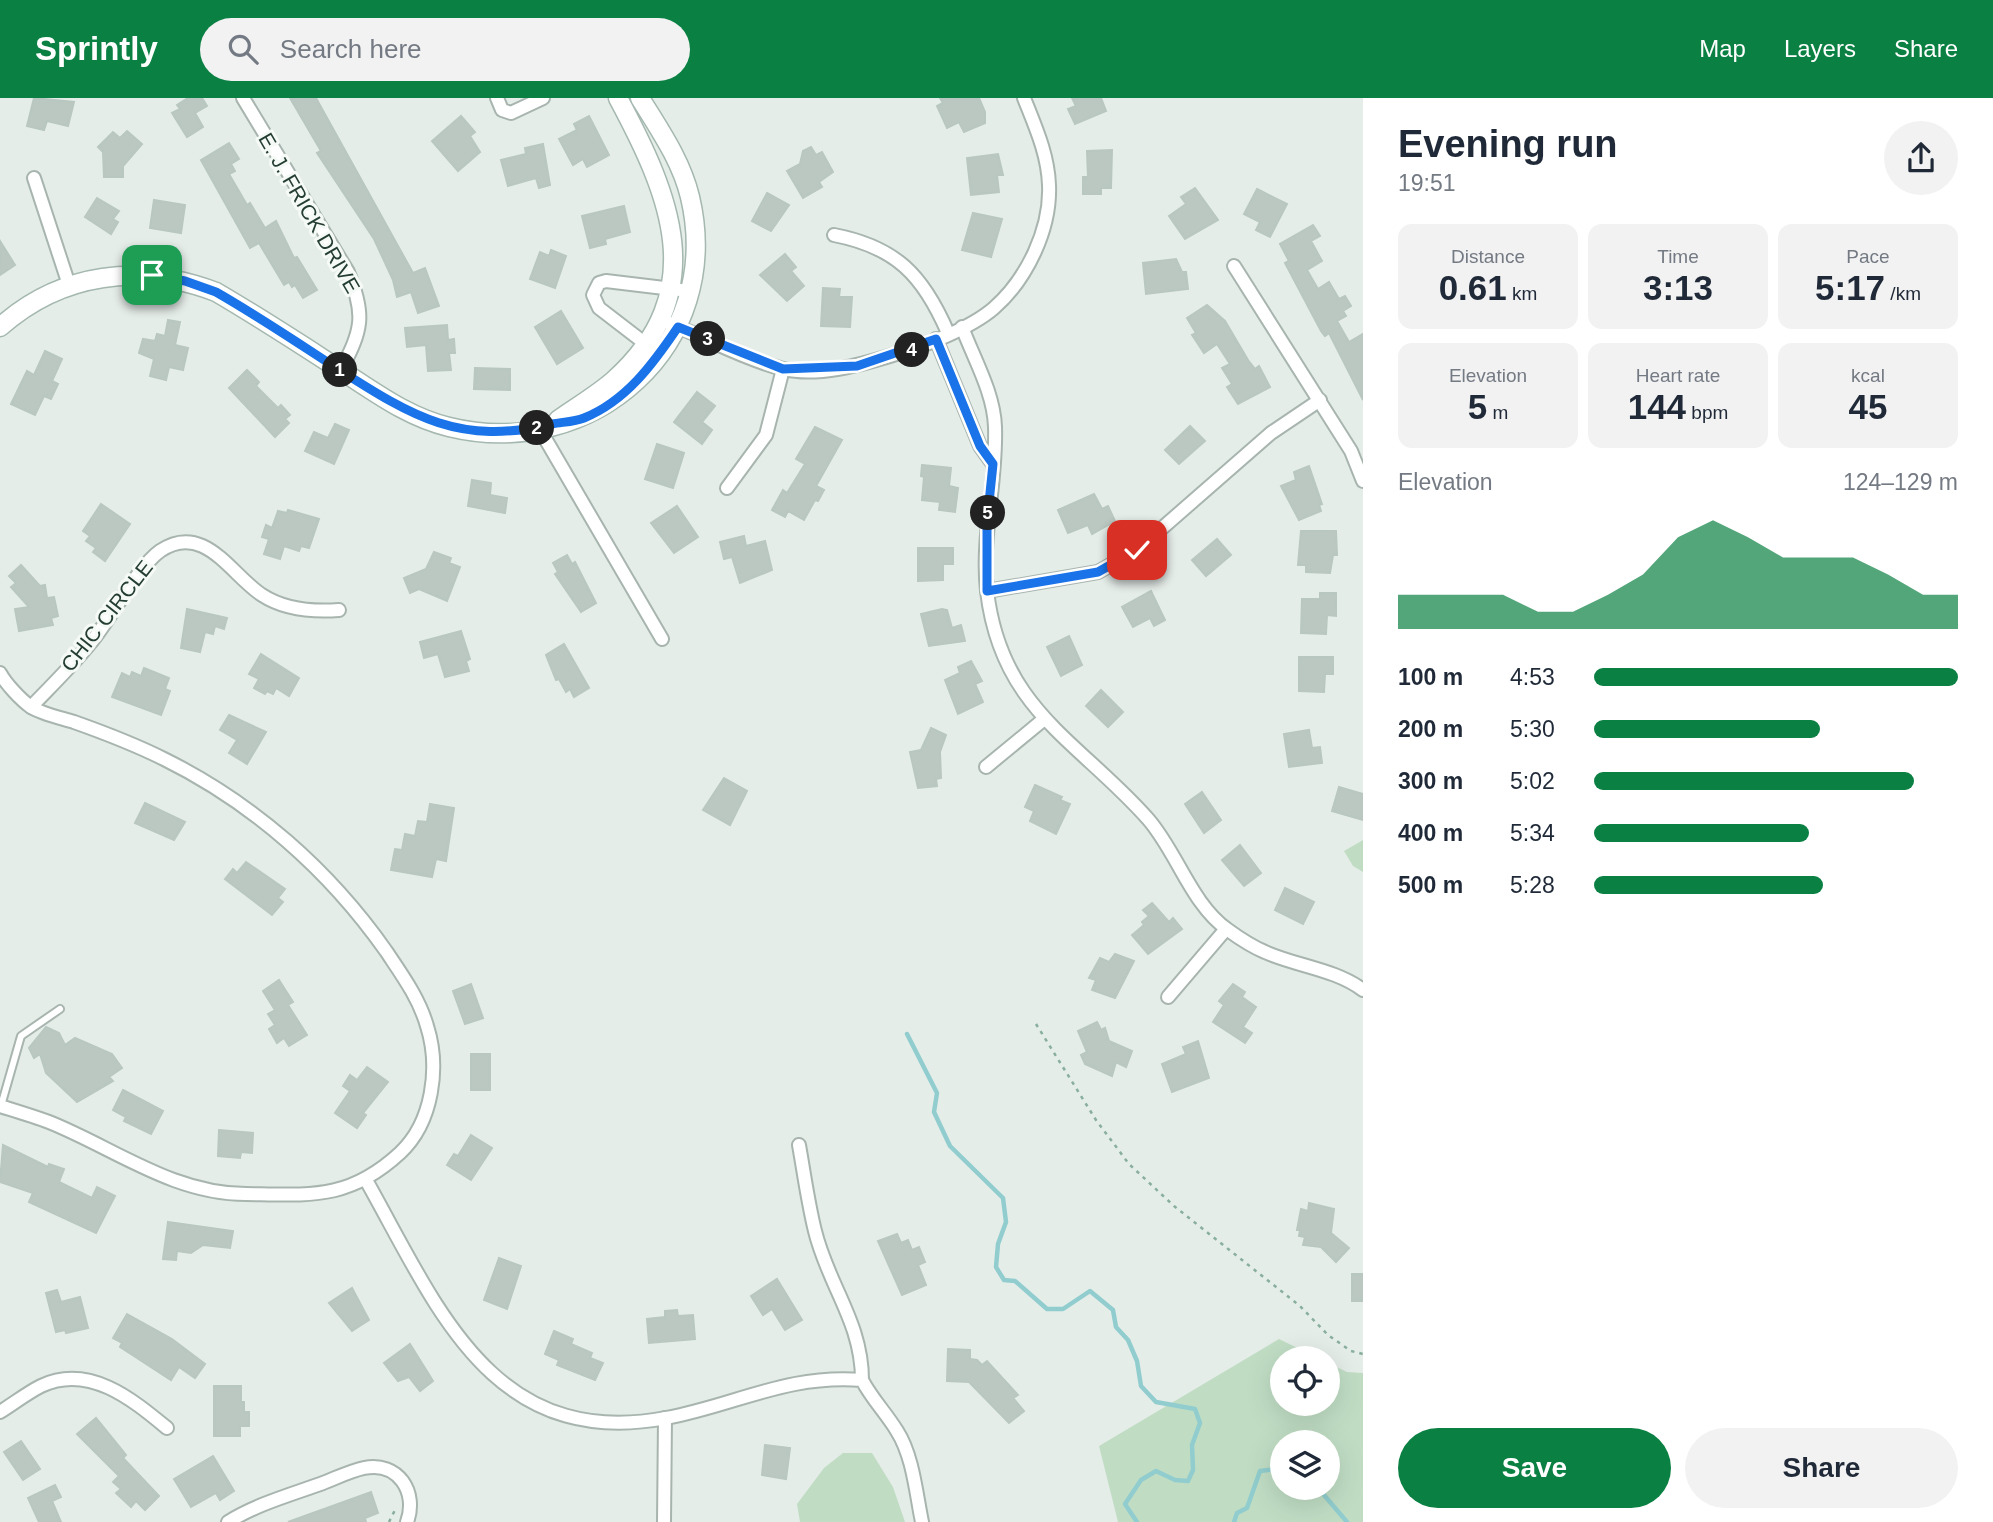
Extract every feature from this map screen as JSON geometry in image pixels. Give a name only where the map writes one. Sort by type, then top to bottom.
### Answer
[{"type":"street","name":"E. J. FRICK DRIVE","points":[[243,98],[348,272],[358,295],[362,317],[358,337],[341,370]]},
{"type":"street","points":[[497,98],[502,110],[510,113],[542,98]]},
{"type":"street","points":[[0,327],[35,300],[69,285],[113,275],[152,275],[185,281],[243,308],[394,405],[427,420],[481,431],[545,426],[583,418],[626,393],[652,349],[674,268],[671,218],[650,160],[618,98]]},
{"type":"street","points":[[640,98],[680,165],[690,197],[695,258],[678,327],[652,349]]},
{"type":"street","points":[[659,319],[783,369],[857,366],[942,336],[994,308],[1025,270],[1043,232],[1049,187],[1046,160],[1024,98]]},
{"type":"street","points":[[34,178],[69,285]]},
{"type":"street","points":[[834,235],[866,241],[898,260],[922,285],[980,446],[993,464]]},
{"type":"street","points":[[1234,266],[1351,450],[1363,481]]},
{"type":"street","points":[[652,349],[599,308],[593,295],[595,289],[599,283],[606,281],[689,291]]},
{"type":"street","points":[[962,327],[991,401],[995,426],[987,522],[987,591],[997,635],[1012,675],[1043,720],[1149,820],[1206,907],[1226,929],[1264,952],[1317,969],[1363,990]]},
{"type":"street","points":[[727,488],[766,435],[783,369]]},
{"type":"street","points":[[987,591],[1098,572],[1108,567],[1137,550],[1271,433],[1320,400]]},
{"type":"street","points":[[545,426],[662,639]]},
{"type":"street","name":"CHIC CIRCLE","points":[[31,707],[93,640],[151,559],[171,546],[196,543],[218,554],[261,595],[288,607],[315,612],[339,610]]},
{"type":"street","points":[[0,673],[31,707],[117,737],[167,760],[248,809],[324,873],[358,912],[404,978],[423,1012],[434,1049],[434,1075],[421,1121],[406,1147],[366,1180],[344,1190],[324,1193],[242,1194],[192,1187],[128,1162],[50,1123],[0,1106]]},
{"type":"street","points":[[986,767],[1043,720]]},
{"type":"street","points":[[1168,997],[1226,929]]},
{"type":"street","points":[[799,1145],[815,1232],[856,1329],[862,1354],[862,1380],[873,1401],[898,1432],[911,1468],[922,1522]]},
{"type":"street","points":[[366,1180],[445,1319],[482,1366],[512,1390],[549,1412],[579,1420],[665,1419],[776,1386],[836,1378],[862,1380]]},
{"type":"street","points":[[0,1412],[43,1385],[64,1381],[94,1382],[125,1393],[167,1428]]},
{"type":"street","points":[[664,1522],[665,1419]]},
{"type":"street","points":[[228,1522],[248,1510],[366,1467],[395,1474],[402,1479],[411,1503],[407,1522]]},
{"type":"lane","points":[[0,1106],[21,1037],[60,1009]]},
{"type":"path","points":[[1036,1024],[1096,1120],[1129,1164],[1174,1206],[1300,1306],[1328,1335],[1351,1351],[1363,1354]]},
{"type":"green space","points":[[1363,840],[1363,872],[1353,866],[1344,851]]},
{"type":"green space","points":[[1279,1339],[1293,1346],[1270,1346],[1270,1416],[1340,1416],[1340,1369],[1363,1373],[1363,1522],[1118,1522],[1099,1446]]},
{"type":"green space","points":[[843,1453],[872,1453],[893,1487],[905,1522],[800,1522],[797,1504],[824,1468]]},
{"type":"building","points":[[34,98],[74,102],[68,126],[47,121],[44,130],[27,126]]},
{"type":"building","points":[[188,98],[202,98],[207,106],[195,113],[203,127],[187,137],[172,113],[180,109],[177,105]]},
{"type":"building","points":[[290,98],[316,98],[413,273],[425,268],[439,306],[418,313],[411,292],[397,297],[393,280],[374,239],[317,153],[321,151]]},
{"type":"building","points":[[940,98],[979,98],[985,112],[985,123],[964,132],[959,122],[947,128],[937,106],[943,103]]},
{"type":"building","points":[[1072,98],[1101,98],[1106,111],[1075,124],[1068,109],[1076,106]]},
{"type":"building","points":[[461,116],[475,132],[470,136],[480,152],[458,171],[432,141]]},
{"type":"building","points":[[589,116],[609,155],[587,167],[583,159],[573,165],[559,139],[577,130],[574,124]]},
{"type":"building","points":[[127,131],[142,144],[123,166],[123,177],[104,177],[103,152],[98,147],[113,132],[120,138]]},
{"type":"building","points":[[229,143],[239,159],[231,164],[235,171],[229,174],[247,205],[250,203],[265,228],[276,221],[294,258],[297,257],[317,290],[303,298],[295,285],[292,287],[289,282],[284,285],[259,243],[250,248],[201,160]]},
{"type":"building","points":[[543,144],[550,185],[539,188],[536,178],[508,186],[501,160],[526,154],[525,148]]},
{"type":"building","points":[[811,147],[816,155],[822,152],[833,172],[819,182],[822,187],[803,198],[787,171],[800,164],[803,151]]},
{"type":"building","points":[[1112,150],[1111,188],[1101,188],[1101,194],[1083,194],[1083,177],[1088,177],[1087,151]]},
{"type":"building","points":[[998,154],[1003,175],[997,175],[999,192],[971,195],[967,158]]},
{"type":"building","points":[[1195,188],[1218,220],[1185,239],[1169,216],[1186,204],[1181,197]]},
{"type":"building","points":[[1257,189],[1287,204],[1270,237],[1256,230],[1260,222],[1244,214]]},
{"type":"building","points":[[767,193],[789,205],[771,231],[752,221]]},
{"type":"building","points":[[97,198],[119,211],[113,219],[118,222],[111,234],[85,217]]},
{"type":"building","points":[[154,200],[185,205],[181,233],[150,228]]},
{"type":"building","points":[[624,206],[630,232],[605,239],[606,244],[590,248],[582,216]]},
{"type":"building","points":[[973,213],[1002,219],[991,257],[962,250]]},
{"type":"building","points":[[1313,225],[1320,236],[1311,241],[1322,261],[1307,270],[1318,289],[1329,282],[1339,299],[1345,296],[1351,306],[1343,311],[1346,316],[1337,321],[1349,342],[1363,334],[1363,400],[1329,333],[1325,336],[1321,331],[1285,263],[1289,261],[1280,244]]},
{"type":"building","points":[[0,241],[15,265],[0,275]]},
{"type":"building","points":[[551,250],[566,256],[555,288],[530,279],[540,252],[549,256]]},
{"type":"building","points":[[785,254],[796,267],[791,271],[804,286],[787,301],[760,275]]},
{"type":"building","points":[[1176,259],[1182,272],[1186,272],[1188,289],[1146,294],[1143,263]]},
{"type":"building","points":[[823,288],[840,289],[839,297],[852,297],[850,327],[821,326]]},
{"type":"building","points":[[1207,305],[1225,321],[1248,360],[1255,369],[1259,366],[1270,387],[1238,404],[1227,387],[1232,384],[1222,368],[1230,364],[1217,344],[1204,353],[1192,335],[1196,333],[1187,318]]},
{"type":"building","points":[[561,311],[583,348],[557,364],[535,327]]},
{"type":"building","points":[[168,320],[180,322],[175,345],[188,348],[183,370],[169,367],[166,380],[150,376],[154,359],[139,353],[143,339],[155,341],[157,334],[165,336]]},
{"type":"building","points":[[447,325],[448,340],[454,339],[455,353],[449,353],[451,370],[428,371],[426,345],[407,347],[405,328]]},
{"type":"building","points":[[45,351],[62,359],[52,381],[58,384],[51,399],[44,396],[35,415],[11,404],[27,371],[34,375]]},
{"type":"building","points":[[475,368],[510,369],[510,390],[474,389]]},
{"type":"building","points":[[247,370],[259,382],[256,386],[278,408],[281,405],[290,415],[285,419],[289,423],[275,437],[229,388]]},
{"type":"building","points":[[697,392],[715,406],[702,422],[712,430],[702,444],[674,422]]},
{"type":"building","points":[[335,424],[349,430],[334,464],[305,451],[314,432],[328,438]]},
{"type":"building","points":[[1190,426],[1205,441],[1179,464],[1165,450]]},
{"type":"building","points":[[815,427],[842,440],[816,486],[824,490],[804,520],[788,511],[785,517],[772,510],[783,490],[787,493],[805,464],[796,459]]},
{"type":"building","points":[[657,444],[684,453],[673,488],[645,479]]},
{"type":"building","points":[[922,465],[951,468],[949,486],[958,488],[955,512],[939,510],[940,502],[922,500]]},
{"type":"building","points":[[1309,466],[1322,504],[1319,505],[1321,511],[1299,520],[1281,486],[1296,480],[1294,472]]},
{"type":"building","points":[[472,480],[491,483],[490,495],[507,498],[505,513],[468,506]]},
{"type":"building","points":[[1094,494],[1102,509],[1108,506],[1115,521],[1092,534],[1088,525],[1068,533],[1058,510]]},
{"type":"building","points":[[101,504],[130,524],[105,561],[93,552],[96,548],[86,541],[90,536],[83,531]]},
{"type":"building","points":[[677,506],[698,537],[674,553],[651,523]]},
{"type":"building","points":[[288,510],[319,519],[309,548],[301,546],[299,551],[284,546],[280,559],[264,554],[269,539],[262,537],[266,525],[272,528],[278,511],[287,513]]},
{"type":"building","points":[[1301,531],[1336,531],[1337,555],[1333,555],[1330,573],[1306,572],[1306,565],[1298,565]]},
{"type":"building","points":[[744,536],[746,546],[765,541],[772,570],[740,583],[732,557],[724,559],[720,542]]},
{"type":"building","points":[[1217,539],[1231,555],[1206,576],[1192,560]]},
{"type":"building","points":[[918,548],[953,548],[953,564],[943,564],[943,580],[918,581]]},
{"type":"building","points":[[434,552],[451,558],[449,563],[460,567],[447,601],[419,589],[410,593],[404,578],[426,569]]},
{"type":"building","points":[[567,555],[572,564],[575,562],[596,603],[581,612],[555,574],[558,572],[553,563]]},
{"type":"building","points":[[21,565],[40,586],[45,585],[47,598],[54,597],[58,616],[51,618],[53,625],[19,631],[15,609],[29,607],[11,587],[16,583],[9,576]]},
{"type":"building","points":[[1151,591],[1165,620],[1154,626],[1150,618],[1133,627],[1122,607]]},
{"type":"building","points":[[1320,593],[1336,593],[1336,616],[1327,615],[1326,634],[1301,633],[1302,599],[1320,599]]},
{"type":"building","points":[[187,609],[227,618],[224,629],[215,626],[213,634],[205,632],[200,652],[181,648]]},
{"type":"building","points":[[947,610],[952,628],[961,625],[965,641],[929,646],[921,614]]},
{"type":"building","points":[[461,631],[470,659],[466,661],[469,671],[445,677],[438,654],[424,658],[420,642]]},
{"type":"building","points":[[1069,636],[1082,665],[1061,676],[1047,647]]},
{"type":"building","points":[[564,644],[589,688],[574,697],[570,689],[566,692],[559,679],[556,680],[546,655]]},
{"type":"building","points":[[261,654],[299,678],[289,696],[276,688],[273,694],[267,691],[265,694],[254,688],[259,679],[249,674]]},
{"type":"building","points":[[1299,657],[1333,657],[1333,674],[1325,674],[1324,692],[1299,691]]},
{"type":"building","points":[[971,661],[982,681],[975,684],[983,702],[958,714],[945,680],[960,673],[958,667]]},
{"type":"building","points":[[144,668],[169,678],[165,689],[170,691],[161,715],[112,697],[122,673],[130,677],[132,672],[141,676]]},
{"type":"building","points":[[1101,690],[1123,712],[1108,727],[1086,706]]},
{"type":"building","points":[[229,715],[266,732],[247,764],[229,753],[237,740],[220,730]]},
{"type":"building","points":[[931,728],[946,735],[940,752],[941,778],[936,779],[937,786],[918,788],[910,752],[921,750]]},
{"type":"building","points":[[1309,730],[1312,748],[1320,747],[1322,763],[1289,767],[1284,734]]},
{"type":"building","points":[[724,778],[747,791],[730,825],[703,810]]},
{"type":"building","points":[[1035,785],[1062,797],[1060,800],[1070,804],[1056,834],[1030,821],[1034,811],[1025,807]]},
{"type":"building","points":[[1339,787],[1363,794],[1363,820],[1332,811]]},
{"type":"building","points":[[1202,792],[1221,820],[1204,833],[1185,804]]},
{"type":"building","points":[[145,803],[185,822],[174,840],[135,823]]},
{"type":"building","points":[[430,804],[454,808],[446,861],[436,859],[432,877],[391,870],[395,849],[402,850],[405,834],[415,836],[418,821],[427,822]]},
{"type":"building","points":[[1240,845],[1261,873],[1244,886],[1222,860]]},
{"type":"building","points":[[246,862],[285,889],[278,898],[283,902],[272,915],[225,879],[233,869],[237,873]]},
{"type":"building","points":[[1285,888],[1314,902],[1303,924],[1275,910]]},
{"type":"building","points":[[1152,903],[1169,922],[1173,918],[1182,929],[1148,954],[1132,935],[1144,925],[1142,922],[1149,916],[1143,910]]},
{"type":"building","points":[[1115,954],[1134,961],[1115,998],[1092,990],[1096,980],[1089,978],[1100,958],[1109,962]]},
{"type":"building","points":[[279,980],[293,1002],[288,1005],[307,1035],[289,1046],[284,1038],[277,1043],[269,1029],[275,1025],[268,1014],[275,1010],[263,991]]},
{"type":"building","points":[[471,984],[483,1018],[465,1024],[453,991]]},
{"type":"building","points":[[1233,984],[1245,992],[1242,997],[1256,1007],[1243,1027],[1252,1033],[1245,1043],[1213,1022],[1224,1005],[1219,1001]]},
{"type":"building","points":[[1097,1022],[1101,1030],[1105,1028],[1109,1041],[1132,1051],[1126,1067],[1116,1062],[1112,1076],[1085,1064],[1081,1055],[1087,1052],[1078,1031]]},
{"type":"building","points":[[46,1027],[59,1033],[65,1045],[75,1038],[112,1054],[122,1068],[109,1077],[113,1081],[77,1102],[46,1073],[40,1054],[34,1058],[29,1048]]},
{"type":"building","points":[[1198,1041],[1209,1078],[1172,1092],[1162,1064],[1186,1054],[1183,1047]]},
{"type":"building","points":[[471,1054],[490,1054],[490,1090],[471,1090]]},
{"type":"building","points":[[367,1067],[388,1082],[363,1113],[366,1115],[357,1128],[335,1113],[350,1091],[343,1086],[350,1075],[357,1080]]},
{"type":"building","points":[[123,1090],[163,1111],[151,1134],[124,1121],[126,1117],[113,1110]]},
{"type":"building","points":[[219,1130],[253,1133],[252,1153],[241,1152],[240,1158],[218,1156]]},
{"type":"building","points":[[471,1135],[492,1148],[471,1180],[447,1165],[454,1154],[458,1156]]},
{"type":"building","points":[[3,1145],[48,1167],[49,1164],[64,1169],[59,1182],[92,1198],[97,1187],[115,1196],[96,1233],[29,1202],[33,1193],[0,1182]]},
{"type":"building","points":[[1309,1203],[1334,1209],[1331,1233],[1349,1248],[1336,1262],[1321,1247],[1303,1245],[1305,1237],[1299,1236],[1300,1230],[1297,1230],[1301,1209],[1308,1211]]},
{"type":"building","points":[[168,1222],[233,1231],[230,1248],[203,1245],[191,1253],[177,1251],[176,1260],[163,1259]]},
{"type":"building","points":[[897,1234],[901,1243],[908,1240],[912,1250],[919,1247],[925,1262],[918,1265],[926,1285],[902,1295],[878,1241]]},
{"type":"building","points":[[499,1258],[521,1266],[507,1309],[484,1300]]},
{"type":"building","points":[[1352,1274],[1363,1274],[1363,1301],[1352,1301]]},
{"type":"building","points":[[777,1279],[802,1320],[785,1330],[772,1309],[763,1315],[751,1296]]},
{"type":"building","points":[[352,1288],[369,1320],[352,1331],[329,1303]]},
{"type":"building","points":[[57,1290],[61,1302],[80,1297],[88,1328],[66,1333],[65,1330],[56,1332],[46,1293]]},
{"type":"building","points":[[677,1310],[678,1316],[693,1315],[695,1339],[649,1343],[647,1319],[665,1317],[665,1311]]},
{"type":"building","points":[[127,1314],[172,1339],[205,1364],[195,1378],[179,1367],[171,1380],[120,1347],[122,1343],[113,1338]]},
{"type":"building","points":[[554,1331],[573,1339],[571,1344],[592,1353],[590,1358],[603,1363],[595,1380],[557,1365],[559,1360],[545,1354]]},
{"type":"building","points":[[410,1344],[433,1381],[420,1391],[409,1377],[398,1381],[384,1363]]},
{"type":"building","points":[[948,1349],[970,1350],[970,1359],[977,1360],[982,1365],[987,1361],[1018,1395],[1013,1398],[1024,1411],[1009,1423],[969,1382],[947,1381]]},
{"type":"building","points":[[214,1386],[241,1386],[241,1402],[244,1402],[244,1412],[249,1412],[249,1426],[240,1426],[240,1436],[214,1436]]},
{"type":"building","points":[[96,1418],[126,1455],[123,1458],[159,1496],[145,1510],[136,1501],[131,1507],[116,1493],[121,1489],[113,1482],[119,1476],[77,1434]]},
{"type":"building","points":[[21,1441],[40,1469],[23,1480],[4,1452]]},
{"type":"building","points":[[765,1445],[790,1448],[786,1479],[762,1475]]},
{"type":"building","points":[[213,1456],[234,1491],[220,1500],[216,1493],[191,1507],[174,1479]]},
{"type":"building","points":[[55,1485],[61,1497],[52,1501],[61,1522],[39,1522],[28,1498]]},
{"type":"building","points":[[371,1492],[378,1513],[365,1518],[366,1522],[288,1522]]},
{"type":"waterway","points":[[907,1034],[937,1093],[934,1112],[950,1146],[1003,1198],[1006,1222],[998,1244],[996,1267],[1004,1280],[1015,1281],[1047,1309],[1063,1309],[1090,1291],[1113,1310],[1116,1327],[1128,1340],[1137,1361],[1141,1386],[1156,1402],[1195,1409],[1200,1423],[1192,1445],[1193,1470],[1188,1481],[1175,1480],[1156,1471],[1141,1480],[1125,1504],[1137,1522]]},
{"type":"waterway","points":[[1234,1522],[1237,1513],[1247,1508],[1260,1471],[1270,1470]]},
{"type":"waterway","points":[[1328,1500],[1347,1522]]},
{"type":"route","points":[[152,275],[185,281],[216,292],[394,405],[427,420],[481,431],[539,428],[583,418],[626,393],[653,363],[678,327],[783,369],[819,370],[857,366],[909,351],[936,339],[980,446],[993,464],[987,522],[987,591],[1098,572],[1137,550]]}]
